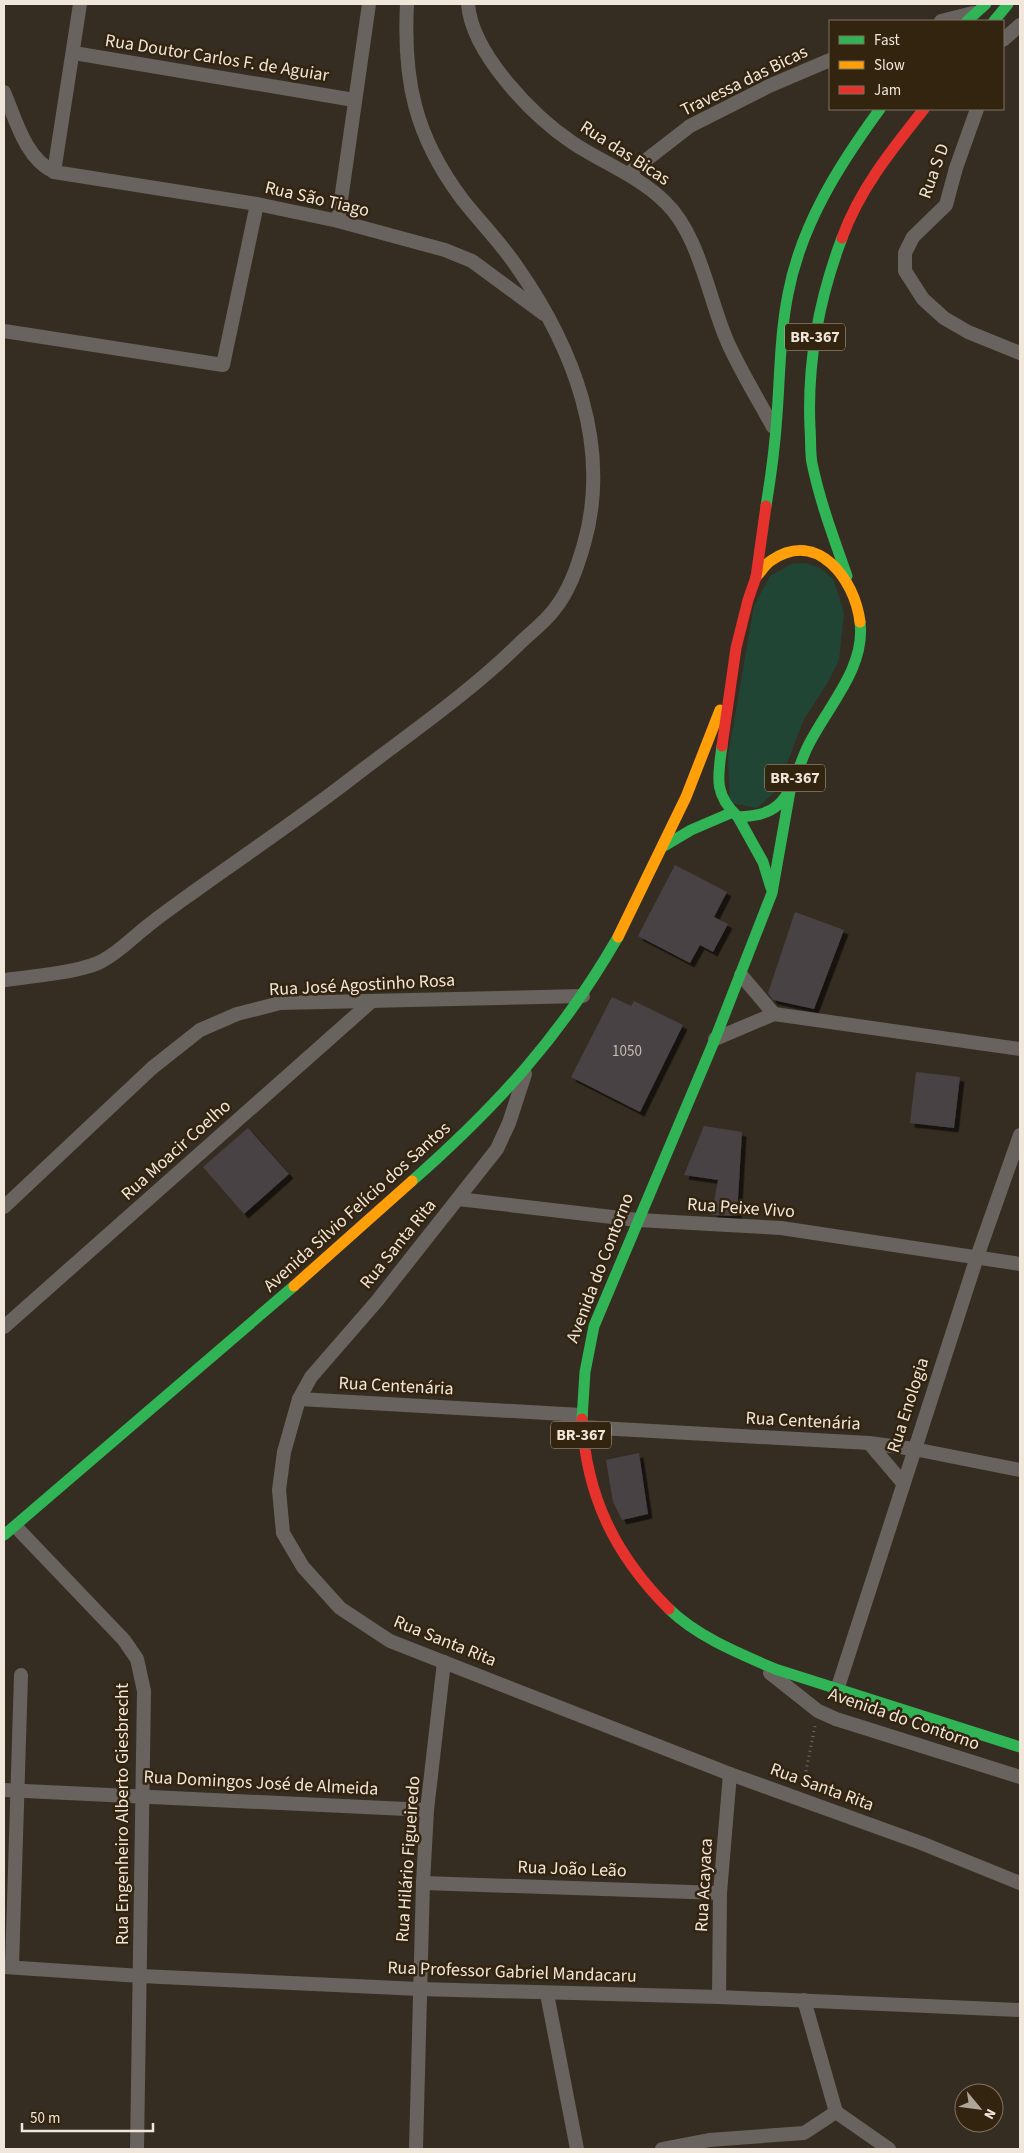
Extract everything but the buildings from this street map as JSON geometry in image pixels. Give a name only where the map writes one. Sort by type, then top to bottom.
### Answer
[{"type":"main road","points":[[995,20],[1008,4]]},
{"type":"main road","name":"BR-367","points":[[772,893],[763,862],[735,815],[725,805],[718,790],[718,774],[735,657],[747,599],[756,577],[776,432],[783,322],[804,240],[825,190],[848,151],[879,110]]},
{"type":"main road","name":"BR-367","points":[[772,893],[790,791],[819,724],[840,692],[858,650],[861,630],[858,605],[823,507],[812,461],[808,400],[812,356],[826,281],[848,220],[888,154],[923,110]]},
{"type":"main road","name":"BR-367","points":[[756,577],[771,560],[788,552],[801,549],[815,552],[830,561],[851,588]]},
{"type":"main road","name":"Avenida Sílvio Felício dos Santos","points":[[4,1535],[16,1527],[286,1294],[453,1145],[526,1071],[583,996],[612,951],[643,893],[697,776],[719,713],[735,657]]},
{"type":"main road","name":"BR-367","points":[[735,815],[759,816],[777,806],[790,791]]},
{"type":"main road","points":[[664,846],[691,830],[735,815]]},
{"type":"main road","name":"Avenida do Contorno","points":[[772,893],[715,1039],[594,1326],[584,1372],[581,1421],[593,1490],[607,1525],[634,1572],[664,1604],[684,1621],[716,1643],[760,1665],[1020,1747]]},
{"type":"street","points":[[4,92],[32,155],[42,166],[54,172],[74,53],[80,4]]},
{"type":"street","points":[[338,221],[368,4]]},
{"type":"street","points":[[4,980],[58,972],[100,962],[200,887],[312,809],[498,664],[553,611],[575,574],[591,519],[595,489],[593,458],[585,411],[570,358],[551,319],[516,265],[461,197],[431,151],[416,111],[409,85],[405,46],[407,4]]},
{"type":"street","name":"Rua das Bicas","points":[[468,4],[469,15],[483,48],[520,98],[572,142],[628,174],[666,202],[684,228],[703,268],[728,342],[776,432]]},
{"type":"street","points":[[945,20],[976,12]]},
{"type":"street","points":[[1004,39],[1020,25]]},
{"type":"street","name":"Rua Doutor Carlos F. de Aguiar","points":[[74,53],[354,100]]},
{"type":"street","name":"Travessa das Bicas","points":[[628,174],[690,126],[769,86],[829,60]]},
{"type":"street","name":"Rua S D","points":[[977,110],[956,168],[946,205],[913,237],[905,253],[905,271],[923,299],[944,318],[968,332],[1020,353]]},
{"type":"street","name":"Rua São Tiago","points":[[54,172],[257,204],[338,221],[445,250],[472,261],[551,319]]},
{"type":"street","points":[[4,331],[224,365],[257,204]]},
{"type":"street","points":[[741,975],[774,1014]]},
{"type":"street","name":"Rua José Agostinho Rosa","points":[[4,1207],[152,1068],[200,1030],[237,1014],[280,1003],[583,996]]},
{"type":"street","name":"Rua Moacir Coelho","points":[[4,1327],[372,1001]]},
{"type":"street","points":[[715,1039],[774,1014],[1020,1049]]},
{"type":"street","name":"Rua Santa Rita","points":[[526,1071],[509,1122],[497,1149],[377,1301],[311,1377],[299,1398],[284,1452],[279,1490],[283,1533],[303,1567],[340,1608],[390,1641],[730,1774],[921,1843],[1020,1883]]},
{"type":"street","name":"Rua Enologia","points":[[837,1690],[977,1257],[1020,1135]]},
{"type":"street","name":"Rua Peixe Vivo","points":[[458,1199],[638,1220],[781,1228],[1020,1264]]},
{"type":"street","name":"Rua Centenária","points":[[299,1398],[869,1443],[914,1449],[1020,1470]]},
{"type":"street","points":[[869,1443],[903,1483]]},
{"type":"street","name":"Rua Engenheiro Alberto Giesbrecht","points":[[16,1527],[124,1640],[137,1659],[144,1691],[137,2149]]},
{"type":"street","name":"Rua Hilário Figueiredo","points":[[416,2149],[419,1989],[427,1810],[444,1662]]},
{"type":"street","name":"Avenida do Contorno","points":[[760,1665],[818,1711],[852,1725],[1020,1777]]},
{"type":"street","points":[[8,1967],[11,1790],[21,1676]]},
{"type":"street","name":"Rua Acayaca","points":[[719,1997],[720,1893],[730,1774]]},
{"type":"street","name":"Rua Domingos José de Almeida","points":[[11,1790],[427,1810]]},
{"type":"street","name":"Rua João Leão","points":[[423,1883],[720,1893]]},
{"type":"street","name":"Rua Professor Gabriel Mandacaru","points":[[8,1967],[141,1976],[419,1989],[547,1994],[719,1997],[1020,2010]]},
{"type":"street","points":[[547,1994],[578,2149]]},
{"type":"street","points":[[804,2000],[836,2112],[889,2149]]},
{"type":"street","points":[[662,2149],[708,2140],[804,2133],[836,2112]]},
{"type":"path","points":[[801,1799],[818,1711]]},
{"type":"green space","points":[[805,563],[820,568],[833,579],[839,596],[844,613],[839,660],[828,682],[803,721],[777,790],[757,808],[730,803],[728,756],[754,606],[770,576],[791,564]]},
{"type":"traffic: fast","points":[[968,20],[986,4]]},
{"type":"traffic: fast","points":[[995,20],[1008,4]]},
{"type":"traffic: fast","points":[[766,506],[775,438],[783,324],[794,269],[812,220],[836,174],[879,110]]},
{"type":"traffic: fast","points":[[842,238],[827,284],[816,332],[810,404],[811,450],[815,478],[847,576]]},
{"type":"traffic: fast","points":[[722,746],[719,784],[724,800],[730,809],[738,817],[743,817],[764,813],[778,805],[788,792],[807,748],[851,672],[857,656],[860,622]]},
{"type":"traffic: fast","points":[[582,1419],[585,1372],[594,1326],[715,1039],[772,893],[790,791]]},
{"type":"traffic: fast","points":[[664,846],[691,830],[733,812]]},
{"type":"traffic: fast","points":[[738,817],[763,862],[771,888]]},
{"type":"traffic: fast","points":[[412,1181],[472,1125],[526,1068],[574,1006],[618,937]]},
{"type":"traffic: fast","points":[[4,1535],[294,1286]]},
{"type":"traffic: fast","points":[[669,1609],[680,1619],[706,1636],[775,1669],[1020,1747]]},
{"type":"traffic: slow","points":[[756,577],[772,560],[789,552],[804,551],[819,555],[842,576],[851,590],[860,622]]},
{"type":"traffic: slow","points":[[618,937],[686,797],[720,710]]},
{"type":"traffic: slow","points":[[294,1286],[412,1181]]},
{"type":"traffic: jam","points":[[842,238],[867,186],[923,110]]},
{"type":"traffic: jam","points":[[722,746],[736,648],[756,577],[766,506]]},
{"type":"traffic: jam","points":[[582,1419],[590,1474],[597,1499],[607,1523],[633,1567],[669,1609]]}]
